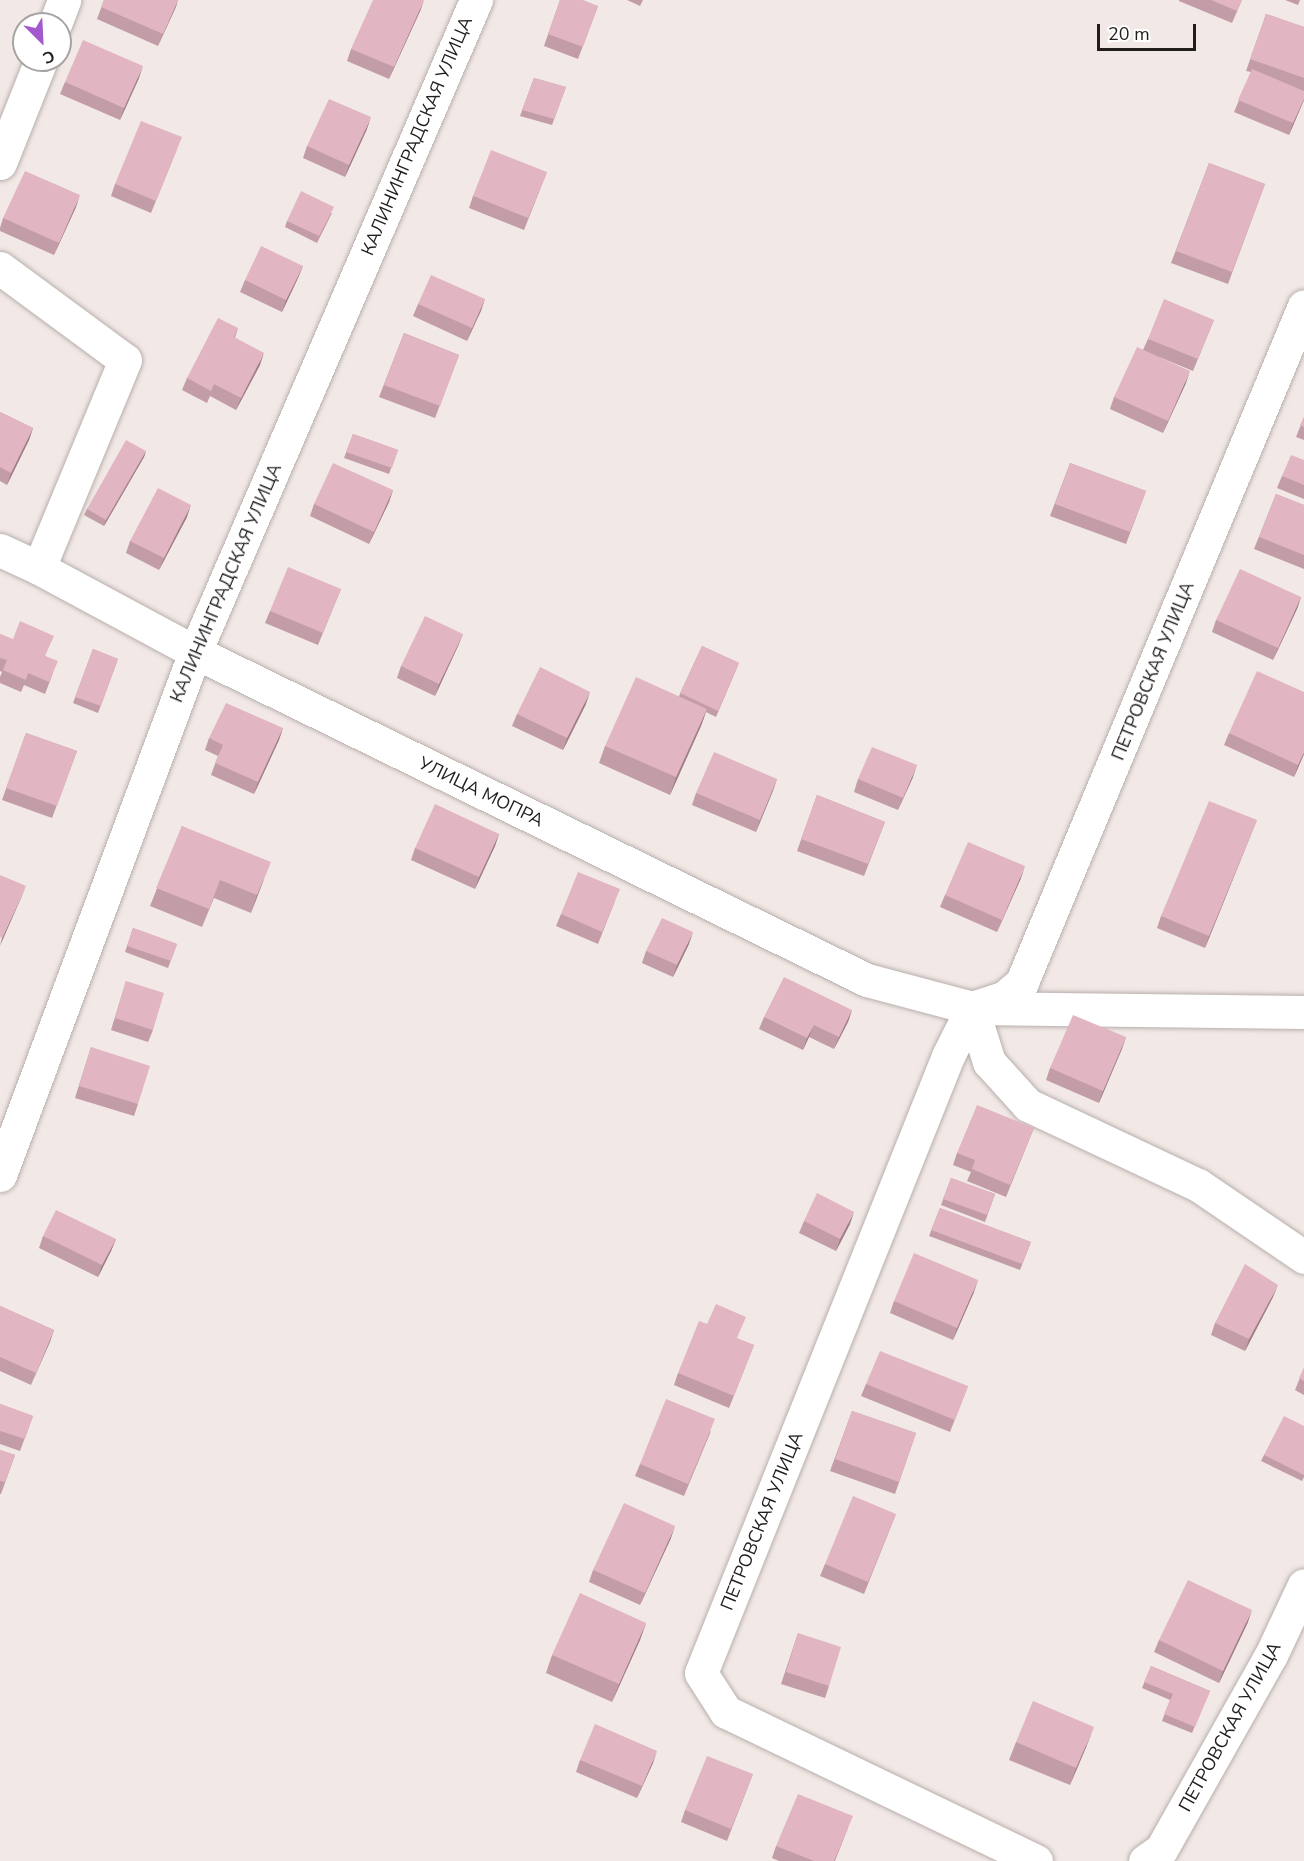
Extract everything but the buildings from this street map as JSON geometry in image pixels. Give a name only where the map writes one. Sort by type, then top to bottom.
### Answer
[{"type":"street","name":"КАЛИНИНГРАДСКАЯ УЛИЦА","points":[[0,1175],[195,652],[476,0]]},
{"type":"street","points":[[0,163],[35,72]]},
{"type":"street","points":[[0,268],[125,360],[39,568]]},
{"type":"street","name":"ПЕТРОВСКАЯ УЛИЦА","points":[[1036,1861],[726,1712],[701,1673],[944,1067],[972,1008],[1005,997],[1022,982],[1304,306]]},
{"type":"street","name":"УЛИЦА МОПРА","points":[[0,550],[39,568],[195,652],[867,980],[972,1008],[1304,1012]]},
{"type":"street","points":[[972,1008],[989,1062],[1028,1105],[1198,1185],[1304,1257]]},
{"type":"street","name":"ПЕТРОВСКАЯ УЛИЦА","points":[[1145,1861],[1161,1850],[1271,1655],[1304,1585]]}]
